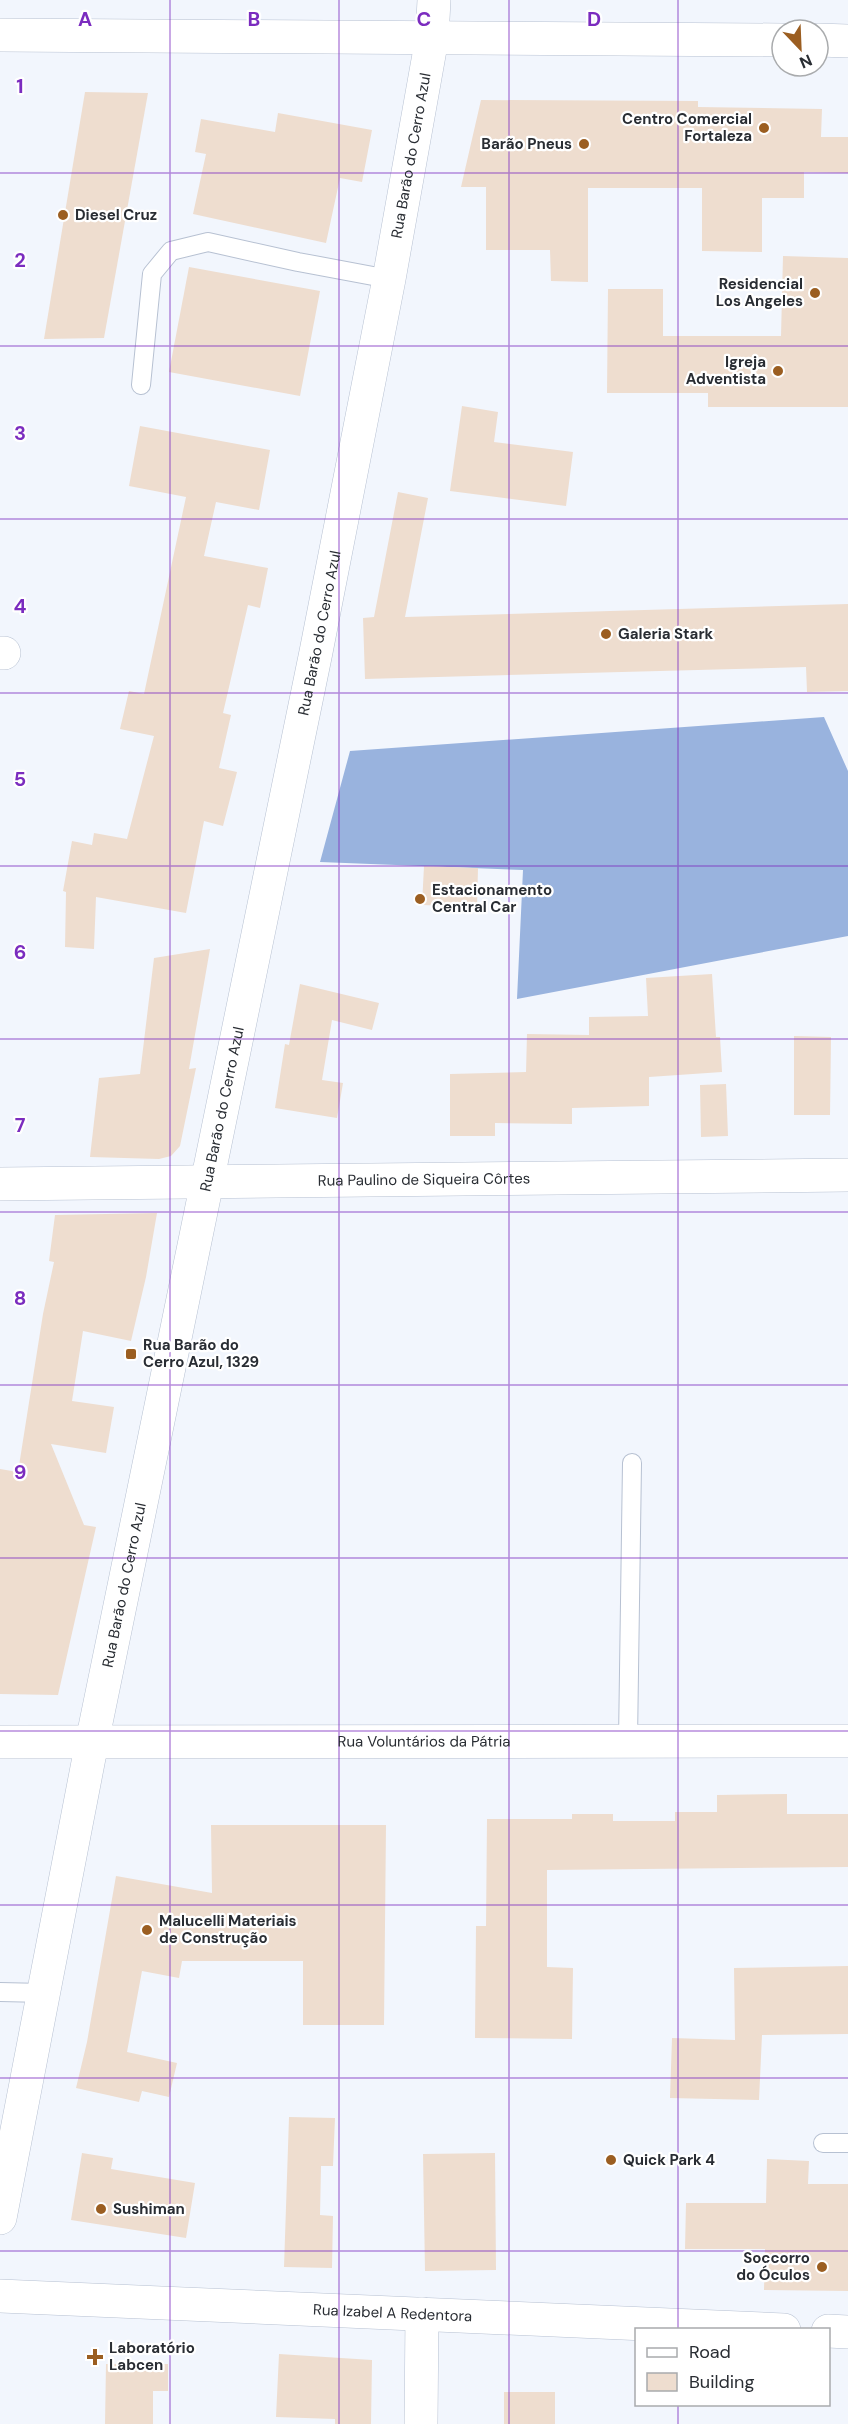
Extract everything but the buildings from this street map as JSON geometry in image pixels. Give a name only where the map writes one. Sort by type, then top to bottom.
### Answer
[{"type":"main road","name":"Rua Barão do Cerro Azul","points":[[0,2218],[92,1742],[208,1182],[389,279],[432,38],[434,0]]},
{"type":"main road","points":[[0,35],[770,40]]},
{"type":"main road","points":[[830,40],[848,40]]},
{"type":"main road","name":"Rua Paulino de Siqueira Côrtes","points":[[0,1184],[848,1175]]},
{"type":"main road","name":"Rua Voluntários da Pátria","points":[[0,1742],[848,1741]]},
{"type":"main road","name":"Rua Izabel A Redentora","points":[[0,2296],[739,2328]]},
{"type":"main road","points":[[421,2424],[422,2314]]},
{"type":"main road","points":[[830,2331],[848,2332]]},
{"type":"lane","points":[[141,385],[152,274],[171,251],[208,242],[389,279]]},
{"type":"lane","points":[[628,1741],[632,1463]]},
{"type":"lane","points":[[0,1992],[44,1993]]},
{"type":"lane","points":[[823,2143],[848,2143]]},
{"type":"shaded area","points":[[824,717],[848,771],[848,936],[517,999],[523,870],[320,862],[350,751]]},
{"type":"place","name":"Centro Comercial Fortaleza","points":[[764,128]]},
{"type":"place","name":"Barão Pneus","points":[[584,144]]},
{"type":"place","name":"Diesel Cruz","points":[[63,215]]},
{"type":"place","name":"Residencial Los Angeles","points":[[815,293]]},
{"type":"place","name":"Igreja Adventista","points":[[778,371]]},
{"type":"place","name":"Galeria Stark","points":[[606,634]]},
{"type":"place","name":"Estacionamento Central Car","points":[[420,899]]},
{"type":"place","name":"Rua Barão do Cerro Azul, 1329","points":[[131,1354]]},
{"type":"place","name":"Malucelli Materiais de Construção","points":[[147,1930]]},
{"type":"place","name":"Quick Park 4","points":[[611,2160]]},
{"type":"place","name":"Sushiman","points":[[101,2209]]},
{"type":"place","name":"Soccorro do Óculos","points":[[822,2267]]},
{"type":"place","name":"Laboratório Labcen","points":[[95,2357]]}]
